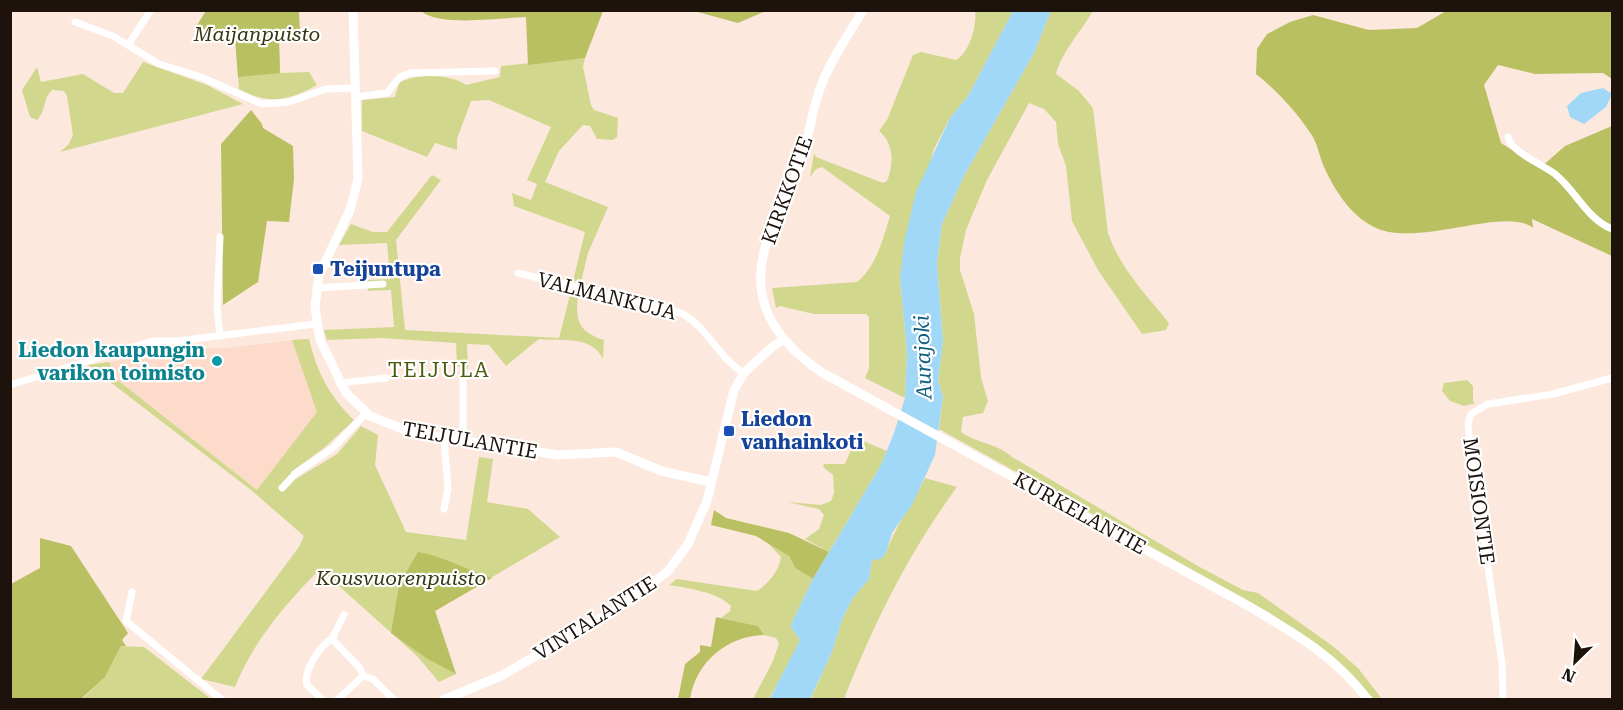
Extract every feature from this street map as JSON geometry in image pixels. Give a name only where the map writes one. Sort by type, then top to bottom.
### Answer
[{"type":"street","points":[[128,45],[151,10]]},
{"type":"street","name":"TEIJULANTIE","points":[[353,10],[357,189],[350,210],[323,264],[316,288],[316,324],[339,383],[363,417],[390,426],[463,442],[558,454],[616,452],[661,471],[711,482]]},
{"type":"street","name":"KIRKKOTIE","points":[[783,340],[774,328],[764,299],[761,277],[763,256],[801,165],[821,85],[832,60],[863,10]]},
{"type":"street","points":[[75,22],[92,26],[159,64],[201,77],[262,104],[281,104],[327,89],[387,93],[400,77],[410,73],[495,71]]},
{"type":"street","points":[[1508,137],[1512,146],[1555,174],[1593,216],[1612,229]]},
{"type":"street","points":[[220,237],[217,307],[220,336]]},
{"type":"street","name":"VALMANKUJA","points":[[518,273],[681,313],[692,320],[729,362],[744,373]]},
{"type":"street","points":[[316,288],[383,284]]},
{"type":"street","points":[[10,385],[135,344],[316,324]]},
{"type":"street","name":"VINTALANTIE","points":[[443,699],[501,676],[651,587],[668,571],[688,544],[699,521],[734,390],[744,373],[772,346],[783,340]]},
{"type":"street","name":"KURKELANTIE","points":[[783,340],[800,357],[821,372],[1243,603],[1310,644],[1350,677],[1368,699]]},
{"type":"street","points":[[339,383],[386,378]]},
{"type":"street","points":[[463,378],[463,442]]},
{"type":"street","name":"MOISIONTIE","points":[[1503,699],[1502,664],[1469,435],[1469,418],[1473,411],[1488,404],[1553,394],[1612,378]]},
{"type":"street","points":[[282,488],[296,473],[333,448],[363,417]]},
{"type":"street","points":[[444,439],[448,489],[444,509]]},
{"type":"street","points":[[132,592],[125,615],[126,621],[222,699]]},
{"type":"street","points":[[323,699],[307,685],[306,674],[325,645],[332,639],[344,615]]},
{"type":"street","points":[[332,639],[360,668],[363,676]]},
{"type":"street","points":[[337,699],[363,676]]},
{"type":"street","points":[[363,676],[373,679],[394,699]]},
{"type":"shaded area","points":[[292,340],[318,412],[257,490],[115,378],[109,362],[179,349],[229,348]]},
{"type":"green space","points":[[694,10],[766,11],[738,23]]},
{"type":"green space","name":"Maijanpuisto","points":[[206,11],[299,11],[300,40],[279,41],[280,73],[309,72],[317,85],[297,95],[278,99],[259,97],[239,89],[235,37],[196,27]]},
{"type":"green space","name":"Maijanpuisto","points":[[206,11],[299,11],[300,40],[279,41],[280,73],[238,77],[235,37],[196,27]]},
{"type":"green space","points":[[421,11],[603,11],[585,58],[528,65],[526,17],[456,20],[441,19]]},
{"type":"green space","points":[[975,11],[1013,11],[968,96],[950,118],[934,149],[900,278],[907,352],[905,398],[865,378],[869,368],[869,317],[866,314],[814,314],[780,306],[776,308],[772,288],[857,282],[864,276],[878,252],[890,216],[822,167],[816,169],[810,177],[814,153],[816,157],[883,183],[887,181],[891,168],[891,154],[888,141],[879,131],[887,120],[913,55],[921,52],[956,60],[965,51],[972,38]]},
{"type":"green space","points":[[1051,11],[1093,11],[1067,50],[1056,74],[1079,91],[1093,108],[1108,233],[1127,270],[1169,323],[1166,330],[1142,334],[1098,270],[1072,221],[1066,166],[1058,144],[1056,122],[1044,109],[1029,103],[987,180],[966,230],[960,258],[960,270],[974,314],[981,378],[988,401],[983,413],[963,417],[961,432],[1006,452],[1198,566],[1243,590],[1258,593],[1334,647],[1358,668],[1382,699],[1374,699],[1331,655],[1270,613],[939,429],[943,397],[938,380],[943,342],[937,263],[942,224],[964,176],[1034,53]]},
{"type":"green space","points":[[1446,11],[1612,11],[1612,79],[1603,73],[1535,74],[1498,65],[1484,85],[1501,143],[1540,168],[1565,146],[1612,126],[1612,256],[1532,219],[1533,228],[1520,222],[1502,221],[1411,233],[1390,232],[1372,226],[1357,215],[1338,193],[1324,167],[1313,138],[1299,117],[1256,74],[1257,49],[1267,34],[1290,22],[1313,15],[1369,30],[1417,28]]},
{"type":"green space","points":[[585,58],[583,67],[591,105],[594,110],[618,118],[617,137],[613,140],[597,139],[590,126],[583,125],[559,151],[545,182],[608,207],[588,253],[581,282],[573,281],[585,232],[514,206],[512,193],[531,200],[537,184],[527,180],[551,127],[489,100],[471,101],[457,139],[457,150],[435,143],[427,157],[362,131],[362,100],[395,97],[399,83],[406,80],[433,76],[459,81],[466,85],[500,77],[501,66]]},
{"type":"green space","points":[[143,62],[207,85],[243,104],[60,152],[69,144],[73,135],[67,96],[64,91],[52,90],[37,120],[30,117],[22,90],[37,67],[41,82],[83,74],[114,93],[123,93]]},
{"type":"green space","points":[[251,110],[263,128],[293,146],[294,179],[289,222],[267,221],[258,282],[223,305],[221,144]]},
{"type":"green space","points":[[432,175],[441,180],[396,240],[405,330],[559,338],[571,291],[578,296],[577,312],[580,324],[589,333],[604,340],[603,359],[598,351],[583,342],[539,339],[506,366],[489,345],[467,344],[468,369],[457,366],[456,343],[382,338],[327,340],[324,330],[394,327],[391,290],[368,291],[367,280],[390,279],[387,243],[339,245],[351,224],[373,232],[387,232]]},
{"type":"green space","name":"Kousvuorenpuisto","points":[[309,339],[325,383],[354,420],[324,448],[291,472],[296,479],[337,454],[361,426],[378,435],[375,465],[406,532],[466,540],[479,457],[493,459],[487,502],[528,509],[560,537],[435,611],[456,674],[439,682],[417,656],[320,569],[295,595],[261,639],[235,687],[201,679],[299,547],[304,536],[251,490],[88,365],[109,362],[115,378],[257,490],[317,412],[292,340]]},
{"type":"green space","points":[[1467,380],[1473,386],[1473,402],[1476,403],[1464,406],[1450,401],[1442,391],[1444,383]]},
{"type":"green space","points":[[856,438],[887,451],[829,552],[805,539],[819,529],[824,515],[819,509],[787,502],[821,505],[831,501],[834,493],[833,475],[823,467],[824,464],[845,464]]},
{"type":"green space","points":[[925,478],[957,487],[939,512],[893,590],[867,643],[844,699],[810,700],[832,652],[843,617],[853,598],[869,579],[872,560],[886,553]]},
{"type":"green space","points":[[714,510],[726,518],[789,533],[829,552],[813,579],[795,568],[789,556],[756,536],[711,525]]},
{"type":"green space","points":[[40,538],[71,546],[128,633],[122,640],[126,646],[121,646],[105,677],[81,699],[11,699],[11,584],[40,568]]},
{"type":"green space","points":[[768,543],[789,556],[795,568],[813,579],[791,627],[800,640],[799,644],[769,699],[753,699],[773,661],[779,643],[776,638],[764,635],[758,626],[721,618],[730,611],[731,606],[718,597],[702,591],[669,585],[677,579],[757,591],[773,576],[780,562],[781,557]]},
{"type":"green space","points":[[418,552],[492,578],[435,611],[456,674],[426,658],[391,633],[399,585]]},
{"type":"green space","points":[[716,617],[758,626],[764,635],[738,640],[715,654],[699,674],[690,699],[678,699],[685,664],[700,652],[700,645],[711,647]]},
{"type":"green space","points":[[121,646],[144,647],[211,699],[81,700],[105,677]]},
{"type":"water","name":"Aurajoki","points":[[1013,11],[1051,11],[1034,53],[964,176],[942,224],[937,263],[943,342],[938,380],[943,397],[935,455],[912,505],[892,533],[886,553],[881,559],[872,560],[869,579],[853,598],[843,617],[832,652],[810,699],[769,700],[800,640],[791,627],[793,620],[813,579],[881,465],[905,398],[907,352],[900,278],[904,242],[916,192],[950,118],[968,96]]},
{"type":"water","points":[[1603,88],[1612,94],[1606,107],[1584,124],[1570,117],[1567,106],[1581,93]]},
{"type":"place","name":"Teijuntupa","points":[[318,269]]},
{"type":"place","name":"Liedon kaupungin varikon toimisto","points":[[217,361]]},
{"type":"place","name":"Liedon vanhainkoti","points":[[729,431]]},
{"type":"district","name":"TEIJULA","points":[[439,370]]}]
